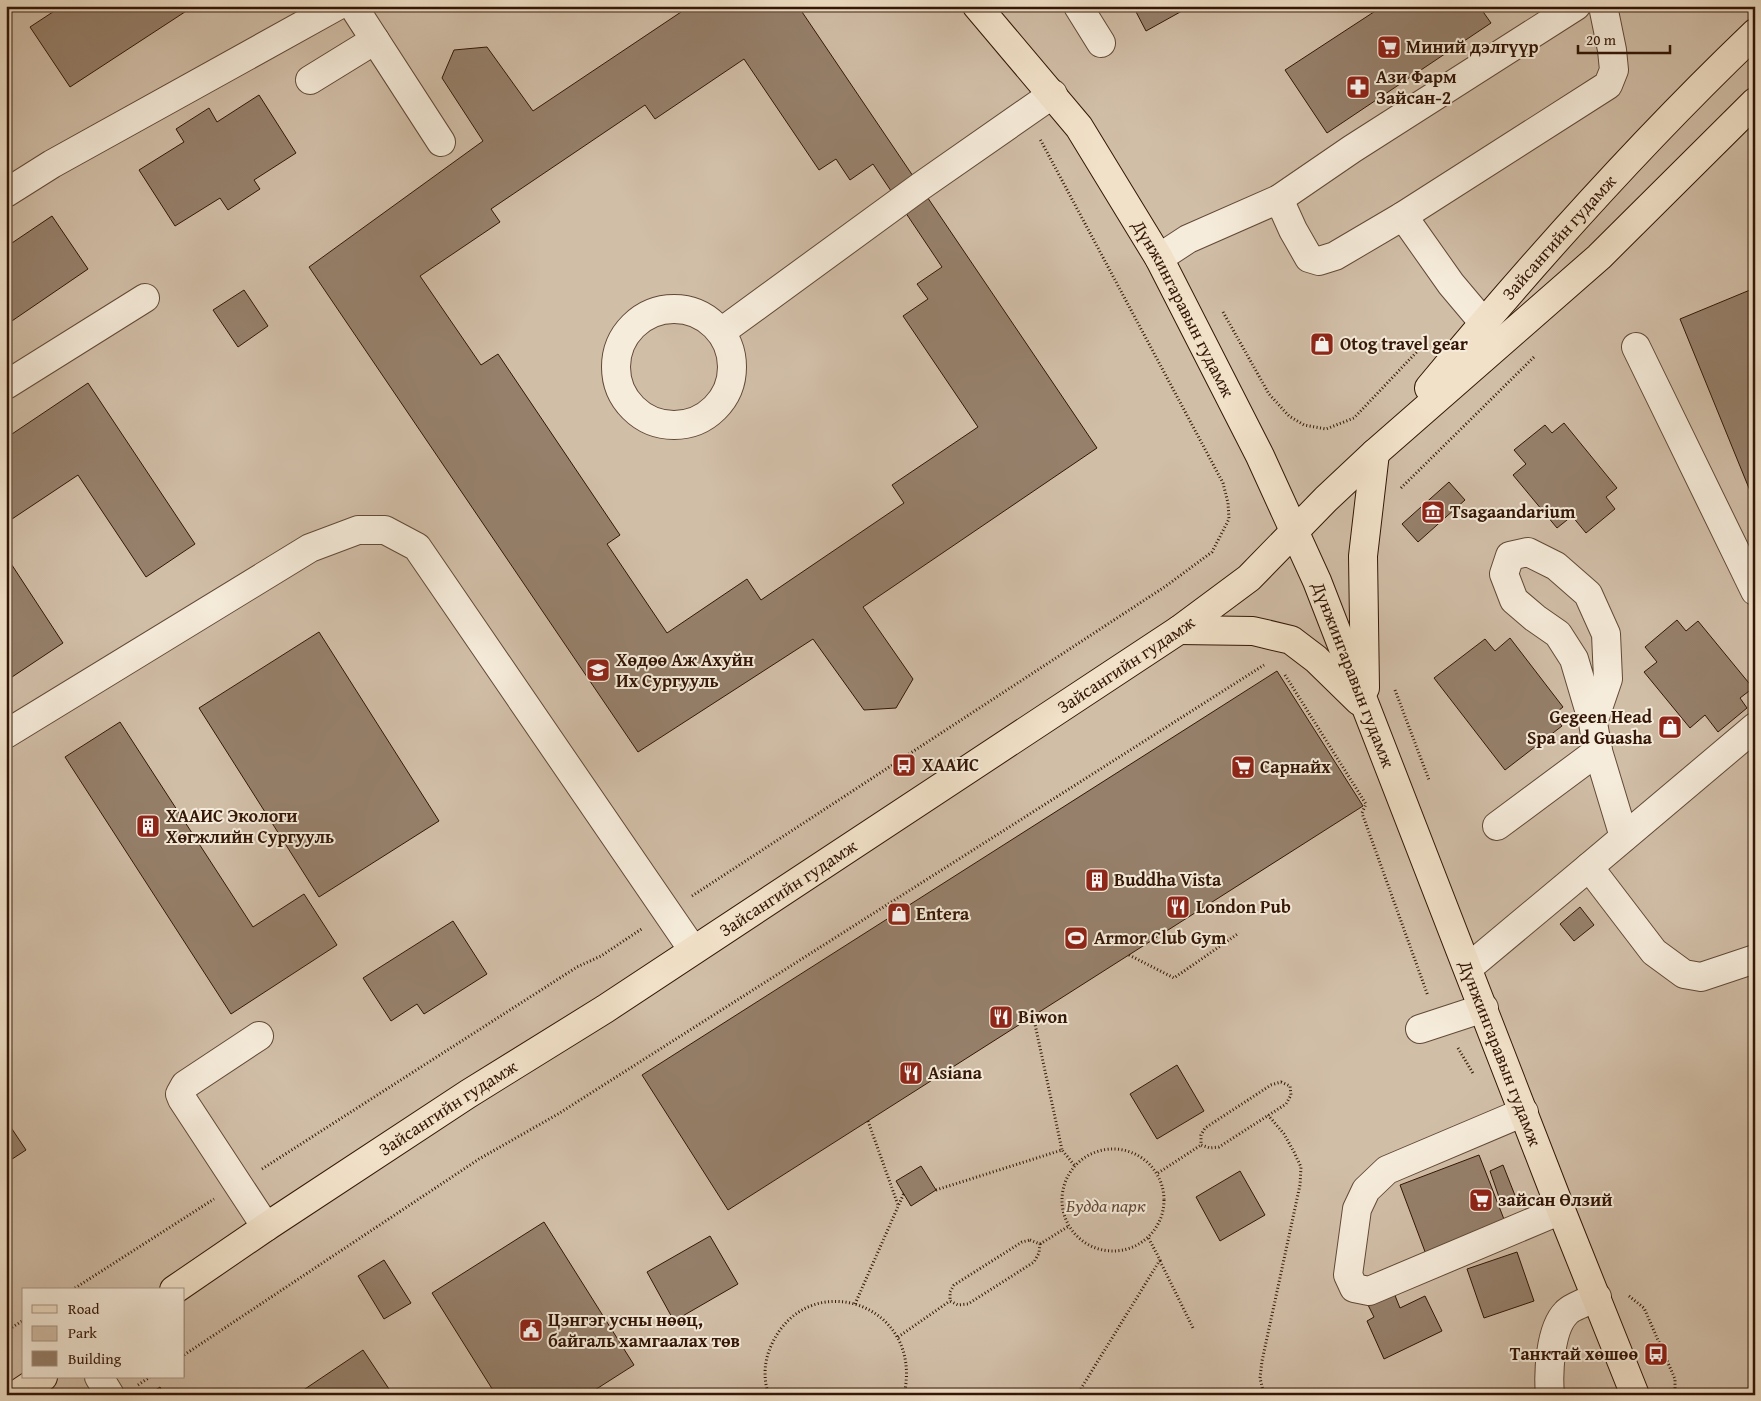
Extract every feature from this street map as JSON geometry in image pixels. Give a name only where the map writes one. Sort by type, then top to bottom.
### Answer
[{"type":"main road","name":"Дүнжингаравын гудамж","points":[[977,6],[1079,127],[1159,258],[1260,456],[1317,581],[1561,1210],[1635,1395]]},
{"type":"main road","name":"Зайсангийн гудамж","points":[[1375,453],[1483,322],[1554,242],[1633,156],[1745,42]]},
{"type":"main road","name":"Зайсангийн гудамж","points":[[177,1288],[468,1094],[605,1010],[1179,630],[1249,578],[1294,531],[1375,453],[1599,258],[1755,102]]},
{"type":"main road","points":[[1366,708],[1363,556],[1375,453]]},
{"type":"main road","points":[[1179,630],[1253,631],[1291,640],[1316,659],[1366,708]]},
{"type":"main road","points":[[16,1395],[42,1378]]},
{"type":"street","points":[[6,193],[52,164],[337,6]]},
{"type":"street","points":[[353,6],[441,142]]},
{"type":"street","points":[[1078,6],[1101,43]]},
{"type":"street","points":[[1159,258],[1188,239],[1279,199],[1352,148],[1576,6]]},
{"type":"street","points":[[1279,199],[1293,230],[1309,258],[1319,261],[1335,256],[1403,216],[1608,85],[1614,70],[1603,6]]},
{"type":"street","points":[[310,80],[375,40]]},
{"type":"street","points":[[721,332],[1024,112],[1053,94]]},
{"type":"street","points":[[1403,216],[1451,284],[1483,322]]},
{"type":"street","points":[[6,385],[145,298]]},
{"type":"street","points":[[670,309],[690,311],[708,320],[721,332],[730,351],[732,378],[725,397],[712,413],[692,423],[672,426],[651,421],[634,410],[622,395],[616,375],[618,348],[628,330],[643,317],[670,309]]},
{"type":"street","points":[[1636,348],[1755,591]]},
{"type":"street","points":[[6,734],[310,548],[358,530],[385,530],[417,547],[693,950]]},
{"type":"street","points":[[1593,723],[1608,679],[1606,634],[1588,594],[1556,566],[1528,552],[1510,556],[1504,574],[1514,600],[1558,634],[1574,659],[1593,723],[1598,751],[1624,837]]},
{"type":"street","points":[[1468,968],[1590,868],[1755,727]]},
{"type":"street","points":[[1497,826],[1598,751]]},
{"type":"street","points":[[1590,868],[1654,952],[1684,974],[1701,977],[1755,960]]},
{"type":"street","points":[[1429,1026],[1484,1008]]},
{"type":"street","points":[[259,1036],[185,1085],[180,1094],[266,1228]]},
{"type":"street","points":[[1524,1112],[1386,1170],[1366,1190],[1356,1209],[1348,1276],[1354,1288],[1369,1291],[1561,1210]]},
{"type":"street","points":[[1550,1395],[1549,1382],[1553,1338],[1566,1312],[1597,1298]]},
{"type":"street","points":[[100,1378],[110,1395]]},
{"type":"path","points":[[1024,112],[1223,484],[1228,503],[1228,519],[1221,534]]},
{"type":"path","points":[[185,1354],[479,1159],[558,1114],[1270,662]]},
{"type":"path","points":[[1284,673],[1366,804],[1362,813],[1429,1026],[1441,1030],[1458,1047],[1478,1080]]},
{"type":"path","points":[[1128,955],[1174,978],[1239,932]]},
{"type":"path","points":[[1033,1015],[1062,1150],[1075,1166]]},
{"type":"path","points":[[1281,1082],[1290,1086],[1291,1095],[1286,1104],[1219,1147],[1210,1148],[1201,1145],[1201,1135],[1205,1128],[1271,1085],[1281,1082]]},
{"type":"path","points":[[1264,1395],[1260,1378],[1262,1361],[1300,1185],[1301,1167],[1284,1134],[1268,1115]]},
{"type":"path","points":[[868,1121],[898,1206]]},
{"type":"path","points":[[1158,1173],[1201,1145]]},
{"type":"path","points":[[1118,1148],[1134,1152],[1147,1161],[1158,1173],[1164,1188],[1165,1204],[1161,1220],[1153,1233],[1140,1244],[1125,1250],[1109,1251],[1093,1247],[1080,1238],[1069,1226],[1063,1211],[1062,1195],[1066,1179],[1075,1166],[1087,1155],[1102,1149],[1118,1148]]},
{"type":"path","points":[[936,1190],[1062,1150]]},
{"type":"path","points":[[855,1304],[904,1193]]},
{"type":"path","points":[[1040,1244],[1069,1226]]},
{"type":"path","points":[[1148,1237],[1194,1330]]},
{"type":"path","points":[[950,1301],[950,1292],[954,1285],[1022,1242],[1030,1240],[1040,1244]]},
{"type":"path","points":[[950,1301],[958,1304],[968,1304],[1034,1262],[1039,1252],[1040,1244]]},
{"type":"path","points":[[1077,1395],[1160,1260]]},
{"type":"path","points":[[770,1395],[765,1371],[768,1353],[775,1336],[786,1321],[801,1310],[818,1303],[837,1301],[855,1304],[872,1310],[886,1322],[898,1337],[904,1351],[907,1366],[907,1382],[904,1395]]},
{"type":"path","points":[[898,1337],[950,1301]]},
{"type":"path","points":[[6,1331],[22,1321]]},
{"type":"green space","name":"Будда парк","points":[[6,6],[1755,6],[1755,1395],[6,1395]]},
{"type":"building","points":[[62,6],[194,6],[70,87],[30,27]]},
{"type":"building","points":[[690,6],[798,6],[1097,448],[863,607],[913,679],[896,708],[864,710],[813,639],[638,752],[309,267],[483,141],[442,78],[454,50],[487,47],[533,111]],"holes":[[[744,59],[819,170],[836,159],[850,180],[873,164],[942,267],[917,284],[928,299],[903,316],[978,427],[892,485],[904,503],[761,600],[747,579],[667,633],[607,544],[620,535],[498,354],[481,365],[420,276],[500,222],[491,209],[645,105],[655,119]]]},
{"type":"building","points":[[1133,6],[1191,6],[1146,31]]},
{"type":"building","name":"Миний дэлгүүр","points":[[1383,6],[1479,6],[1491,23],[1327,133],[1285,70]]},
{"type":"building","points":[[259,95],[296,153],[254,180],[260,189],[228,210],[220,198],[175,226],[139,170],[184,142],[176,129],[209,108],[217,122]]},
{"type":"building","points":[[52,216],[88,269],[6,325],[6,247]]},
{"type":"building","points":[[244,290],[268,326],[238,347],[213,310]]},
{"type":"building","points":[[1750,290],[1755,302],[1755,503],[1680,319]]},
{"type":"building","points":[[88,383],[195,544],[146,577],[78,475],[6,523],[6,438]]},
{"type":"building","points":[[1564,423],[1617,488],[1606,497],[1615,509],[1586,533],[1572,516],[1557,528],[1513,475],[1526,464],[1514,450],[1545,425],[1552,433]]},
{"type":"building","name":"Tsagaandarium","points":[[1449,482],[1465,500],[1418,542],[1402,524]]},
{"type":"building","points":[[6,556],[63,643],[6,681]]},
{"type":"building","points":[[1677,620],[1686,631],[1698,621],[1753,688],[1740,698],[1747,708],[1718,732],[1705,715],[1690,728],[1644,672],[1657,662],[1645,647]]},
{"type":"building","points":[[319,632],[439,821],[319,897],[199,708]]},
{"type":"building","points":[[1510,638],[1563,707],[1553,715],[1562,726],[1505,770],[1434,678],[1485,639],[1495,651]]},
{"type":"building","name":"Buddha Vista","points":[[1277,671],[1363,806],[728,1210],[642,1075]]},
{"type":"building","name":"ХААИС Экологи Хөгжлийн Сургууль","points":[[120,722],[253,927],[304,894],[337,945],[231,1014],[65,757]]},
{"type":"building","points":[[1580,907],[1594,925],[1574,941],[1560,924]]},
{"type":"building","points":[[453,921],[487,974],[424,1014],[417,1004],[391,1021],[363,978]]},
{"type":"building","points":[[1177,1065],[1204,1111],[1157,1139],[1130,1094]]},
{"type":"building","points":[[6,1120],[26,1150],[6,1163]]},
{"type":"building","points":[[1479,1155],[1507,1227],[1427,1257],[1400,1185]]},
{"type":"building","points":[[1503,1165],[1516,1198],[1501,1203],[1490,1171]]},
{"type":"building","points":[[921,1166],[936,1190],[911,1206],[896,1181]]},
{"type":"building","points":[[1240,1171],[1265,1215],[1220,1241],[1196,1197]]},
{"type":"building","points":[[544,1222],[634,1365],[587,1395],[496,1395],[432,1293]]},
{"type":"building","points":[[710,1236],[738,1284],[674,1321],[647,1272]]},
{"type":"building","points":[[1517,1252],[1534,1301],[1484,1318],[1467,1269]]},
{"type":"building","points":[[384,1260],[411,1303],[384,1319],[358,1276]]},
{"type":"building","points":[[1394,1293],[1400,1308],[1425,1296],[1442,1331],[1384,1359],[1367,1321],[1374,1317],[1368,1305]]},
{"type":"building","points":[[363,1350],[393,1395],[296,1395]]},
{"type":"building","points":[[160,1387],[164,1395],[148,1395]]},
{"type":"place","name":"Миний дэлгүүр","points":[[1389,47]]},
{"type":"place","name":"Ази Фарм Зайсан-2","points":[[1358,87]]},
{"type":"place","name":"Otog travel gear","points":[[1322,344]]},
{"type":"place","name":"Tsagaandarium","points":[[1433,512]]},
{"type":"place","name":"Хөдөө Аж Ахуйн Их Сургууль","points":[[598,670]]},
{"type":"place","name":"Gegeen Head Spa and Guasha","points":[[1670,727]]},
{"type":"place","name":"ХААИС","points":[[904,765]]},
{"type":"place","name":"Сарнайх","points":[[1243,767]]},
{"type":"place","name":"ХААИС Экологи Хөгжлийн Сургууль","points":[[148,826]]},
{"type":"place","name":"Buddha Vista","points":[[1097,880]]},
{"type":"place","name":"London Pub","points":[[1178,907]]},
{"type":"place","name":"Entera","points":[[899,914]]},
{"type":"place","name":"Armor Club Gym","points":[[1076,938]]},
{"type":"place","name":"Biwon","points":[[1001,1017]]},
{"type":"place","name":"Asiana","points":[[911,1073]]},
{"type":"place","name":"зайсан Өлзий","points":[[1481,1200]]},
{"type":"place","name":"Цэнгэг усны нөөц, байгаль хамгаалах төв","points":[[531,1330]]},
{"type":"place","name":"Танктай хөшөө","points":[[1656,1354]]}]
